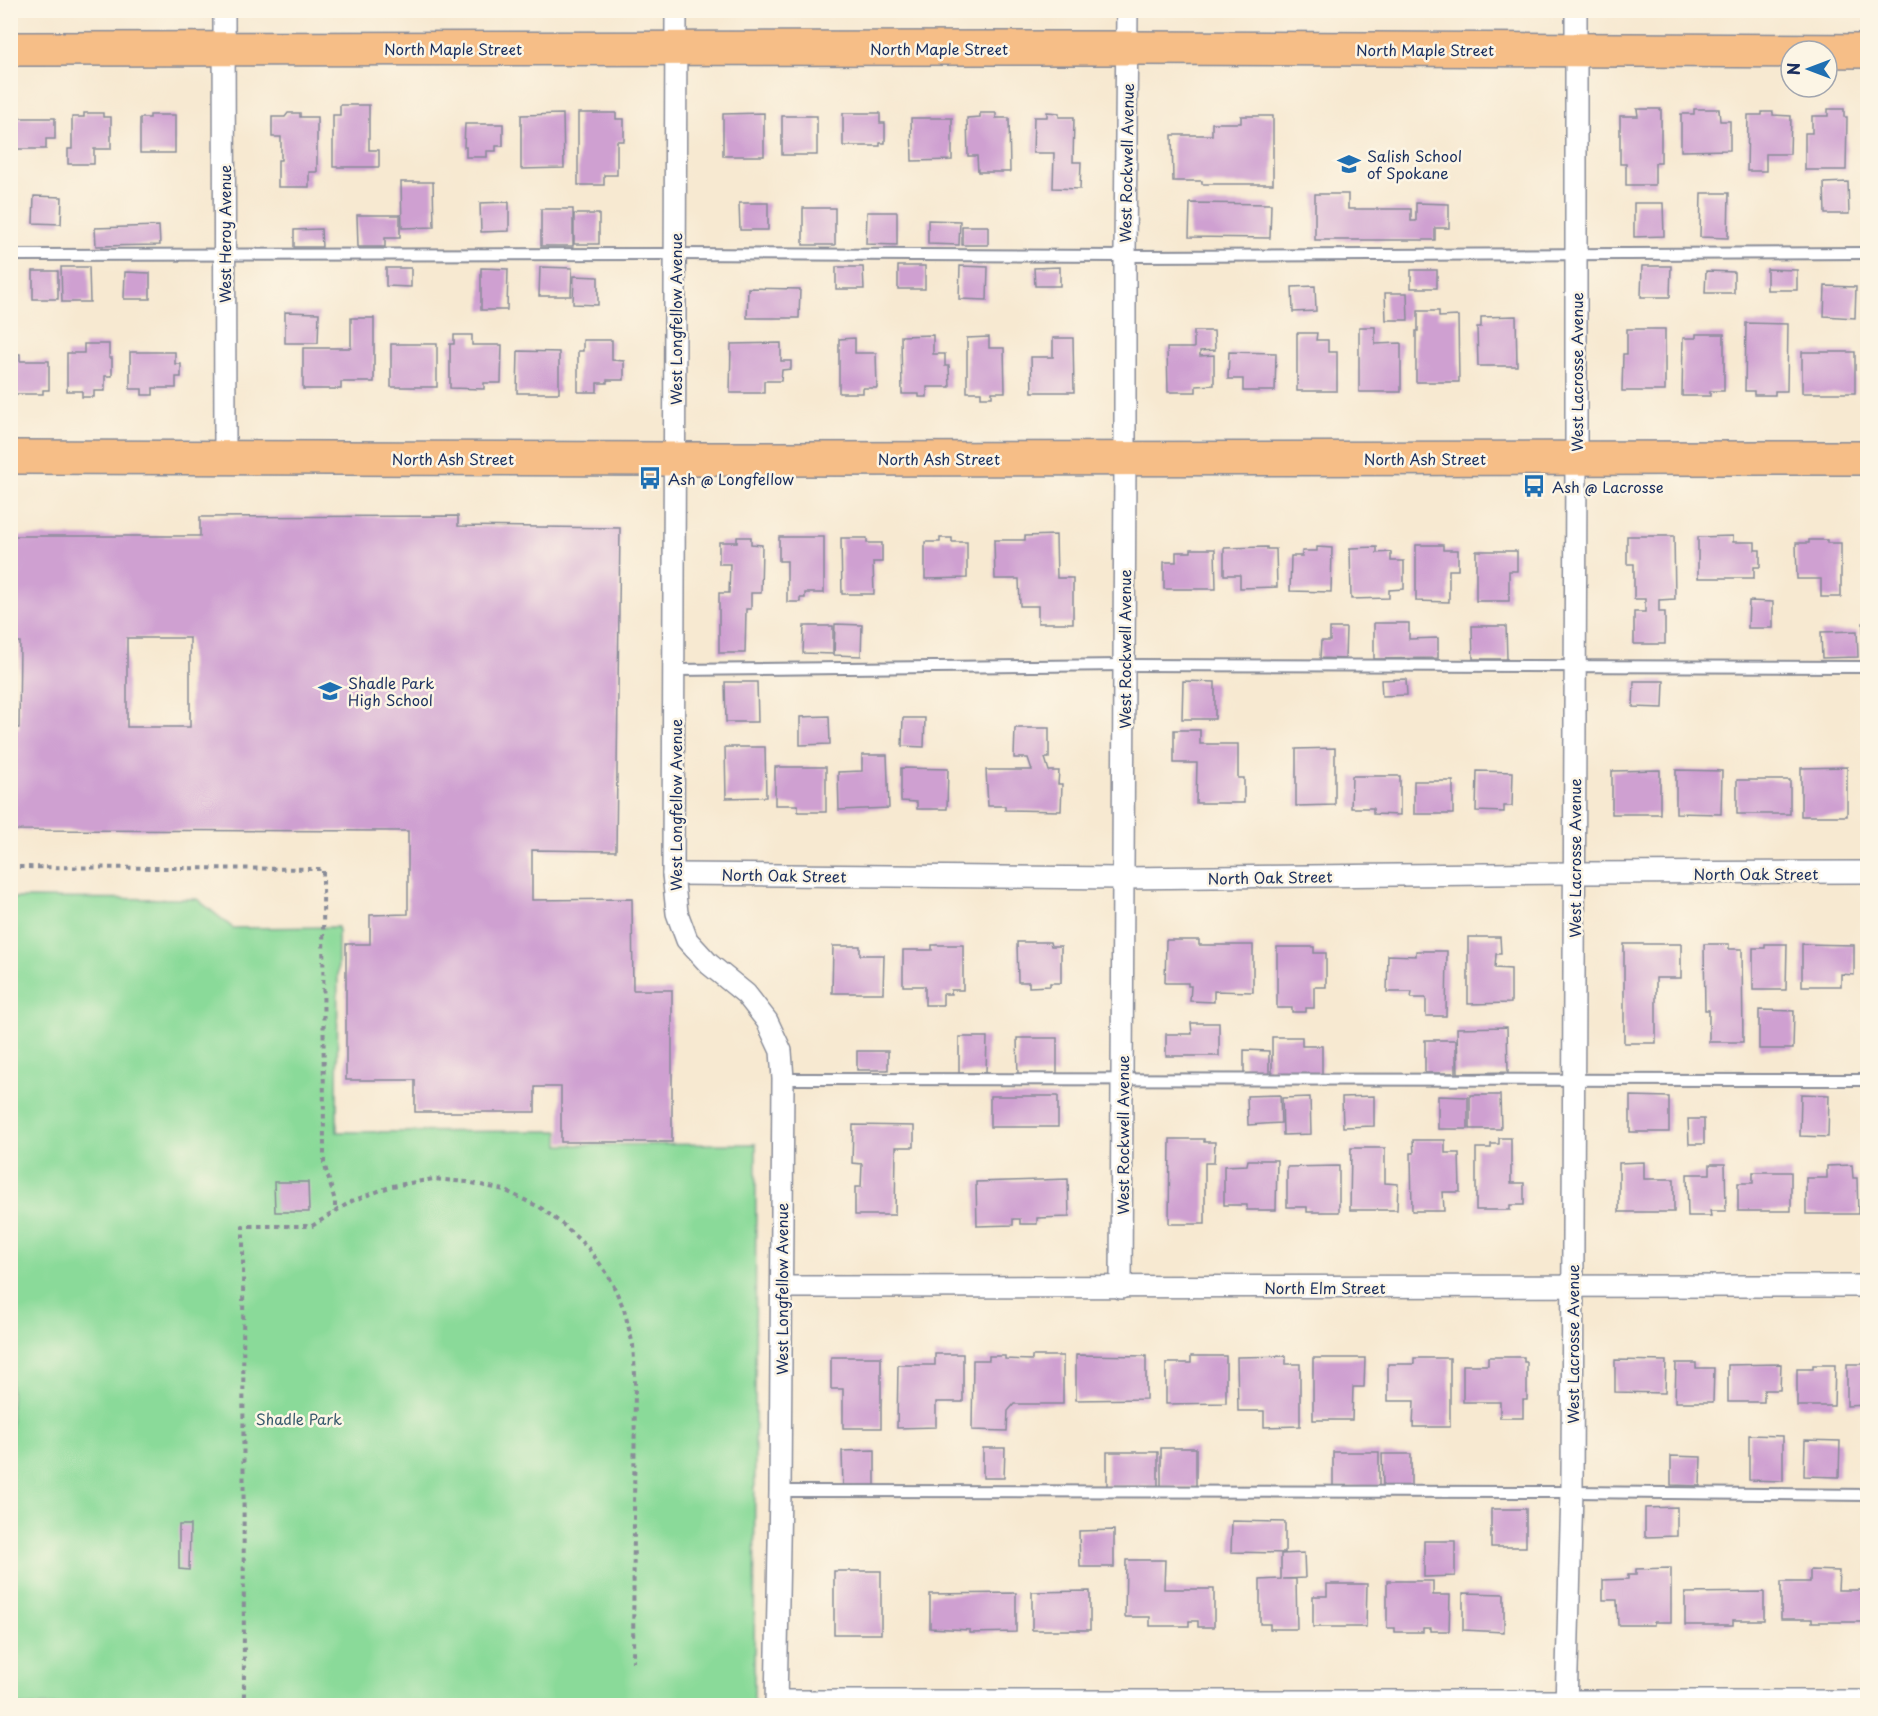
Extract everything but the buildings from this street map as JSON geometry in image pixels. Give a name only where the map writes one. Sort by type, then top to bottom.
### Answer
[{"type":"main road","name":"North Maple Street","points":[[10,49],[1128,48],[1868,51]]},
{"type":"main road","name":"North Ash Street","points":[[10,457],[1868,458]]},
{"type":"street","name":"West Heroy Avenue","points":[[224,10],[225,457]]},
{"type":"street","name":"West Longfellow Avenue","points":[[676,10],[673,874],[677,912],[687,940],[709,964],[746,994],[767,1021],[781,1051],[783,1079],[782,1287],[776,1703]]},
{"type":"street","name":"West Rockwell Avenue","points":[[1121,1288],[1128,10]]},
{"type":"street","name":"West Lacrosse Avenue","points":[[1566,1703],[1572,1492],[1576,10]]},
{"type":"street","name":"North Oak Street","points":[[673,874],[1123,878],[1573,873],[1868,873]]},
{"type":"street","name":"North Elm Street","points":[[782,1287],[1868,1286]]},
{"type":"street","points":[[776,1703],[1868,1701]]},
{"type":"lane","points":[[10,255],[1125,256],[1868,253]]},
{"type":"lane","points":[[675,670],[1124,665],[1868,667]]},
{"type":"lane","points":[[783,1079],[1868,1080]]},
{"type":"lane","points":[[780,1491],[1572,1492],[1868,1495]]},
{"type":"path","points":[[10,867],[323,869],[324,1162],[335,1201],[335,1212]]},
{"type":"path","points":[[244,1706],[243,1226],[312,1226],[352,1201],[392,1186],[433,1179],[467,1182],[504,1190],[541,1208],[588,1248],[609,1276],[624,1309],[633,1346],[633,1662]]},
{"type":"green space","name":"Shadle Park","points":[[11,898],[197,899],[233,928],[338,927],[337,1132],[559,1131],[559,1145],[756,1144],[754,1705],[11,1706]]},
{"type":"place","name":"Salish School of Spokane","points":[[1349,164]]},
{"type":"place","name":"Ash @ Longfellow","points":[[650,478]]},
{"type":"place","name":"Ash @ Lacrosse","points":[[1534,486]]},
{"type":"place","name":"Shadle Park High School","points":[[330,691]]}]
